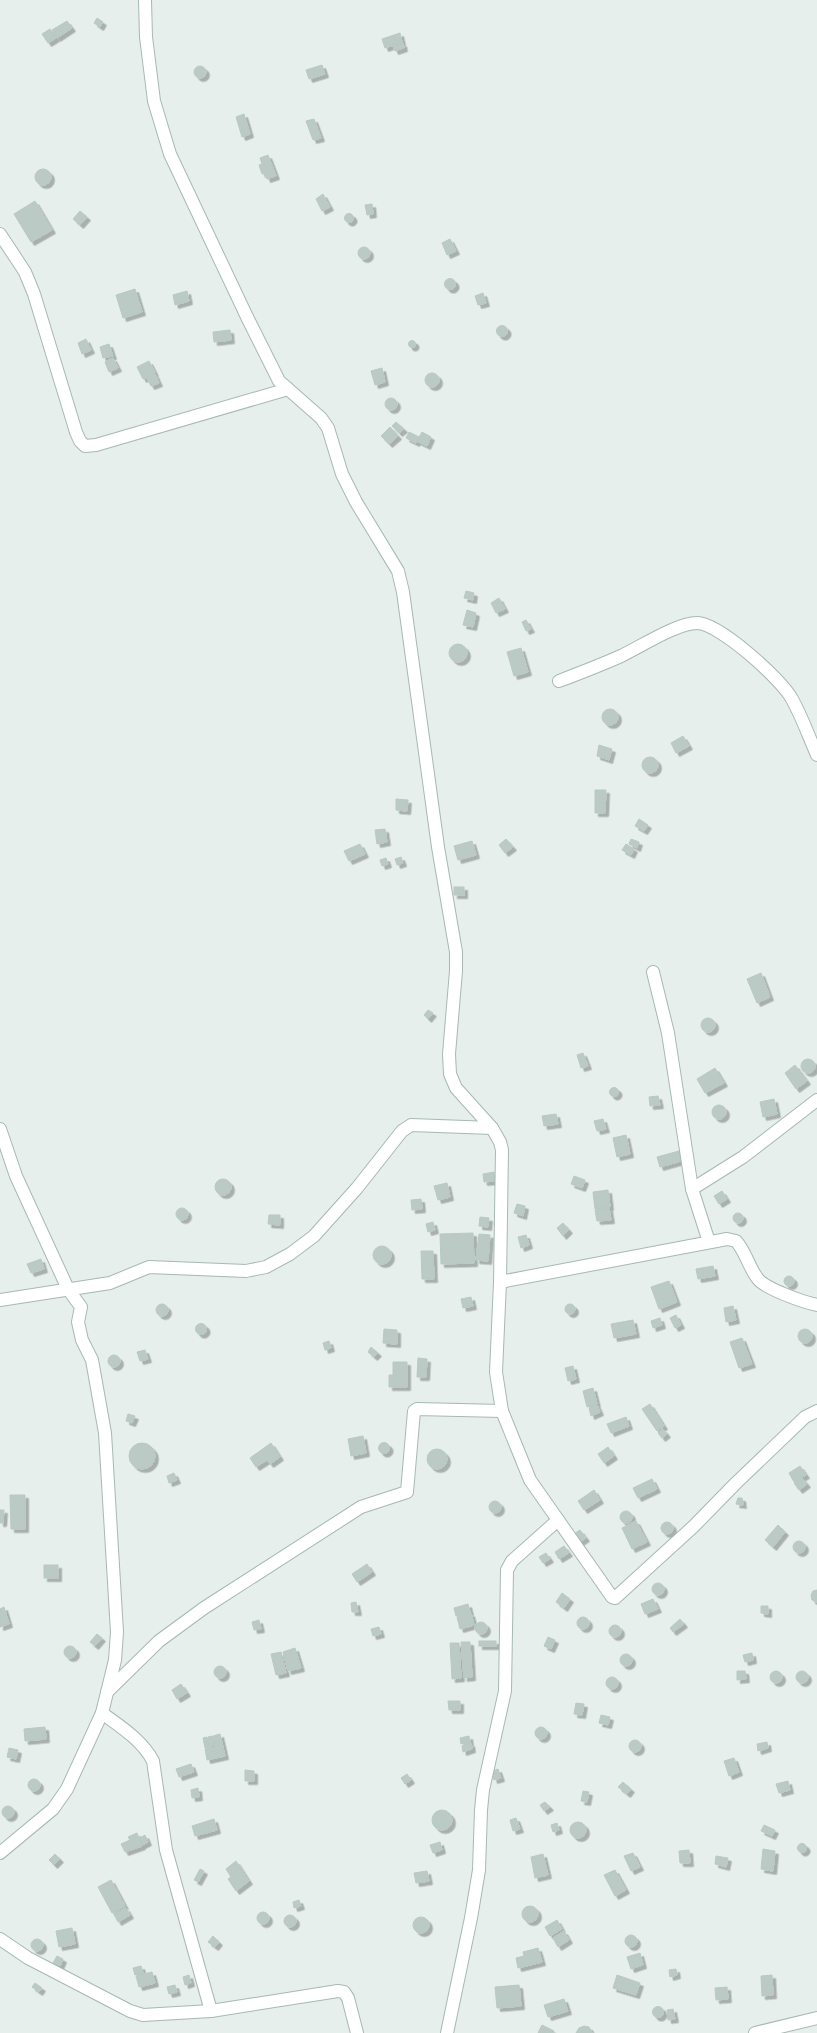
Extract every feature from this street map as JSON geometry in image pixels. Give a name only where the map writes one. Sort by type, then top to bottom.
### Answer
[{"type":"street","points":[[145,0],[146,37],[154,101],[170,154],[279,381],[321,418],[328,428],[342,474],[398,571],[403,592],[438,847],[456,952],[456,971],[449,1054],[450,1074],[456,1088],[492,1128],[500,1142],[502,1150],[500,1282],[496,1372],[502,1411],[530,1480],[612,1597],[615,1598],[694,1526],[736,1483],[805,1417],[817,1411]]},
{"type":"street","points":[[0,234],[25,272],[76,432],[80,441],[85,446],[96,445],[288,389]]},
{"type":"street","points":[[559,680],[620,656],[684,625],[696,623],[708,624],[750,654],[784,687],[792,700],[817,755]]},
{"type":"street","points":[[653,972],[668,1033],[692,1189],[709,1242]]},
{"type":"street","points":[[692,1189],[743,1157],[817,1100]]},
{"type":"street","points":[[0,1853],[53,1809],[67,1789],[102,1713],[115,1660],[117,1632],[104,1433],[92,1360],[82,1340],[78,1322],[84,1298],[89,1293],[149,1267],[246,1271],[266,1267],[290,1254],[314,1236],[357,1188],[402,1131],[411,1125],[492,1128]]},
{"type":"street","points":[[0,1128],[16,1176],[68,1289],[81,1307]]},
{"type":"street","points":[[500,1282],[727,1239],[736,1241],[742,1247],[757,1278],[764,1285],[794,1299],[817,1305]]},
{"type":"street","points":[[0,1300],[110,1283]]},
{"type":"street","points":[[107,1693],[159,1641],[204,1608],[361,1506],[408,1492],[414,1412],[417,1409],[502,1411]]},
{"type":"street","points":[[447,2033],[459,1981],[479,1870],[481,1810],[505,1691],[507,1570],[512,1561],[558,1520]]},
{"type":"street","points":[[102,1713],[129,1733],[148,1752],[153,1760],[166,1850],[211,2010]]},
{"type":"street","points":[[0,1939],[28,1958],[130,2011],[143,2015],[211,2010],[338,1990],[344,1992],[348,1998],[357,2033]]},
{"type":"street","points":[[755,2033],[817,2018]]},
{"type":"building","points":[[97,18],[103,22],[100,27],[94,23]]},
{"type":"building","points":[[67,21],[72,28],[57,38],[52,30]]},
{"type":"building","points":[[50,29],[56,38],[48,43],[42,34]]},
{"type":"building","points":[[400,33],[402,42],[385,48],[382,39]]},
{"type":"building","points":[[403,43],[404,48],[395,51],[393,46]]},
{"type":"building","points":[[322,65],[325,74],[309,79],[306,70]]},
{"type":"building","points":[[198,66],[202,66],[206,72],[202,78],[198,78],[194,74],[194,70]]},
{"type":"building","points":[[244,114],[250,134],[242,137],[236,117]]},
{"type":"building","points":[[314,119],[321,138],[313,140],[306,121]]},
{"type":"building","points":[[268,155],[276,176],[267,179],[265,173],[262,174],[259,165],[262,164],[260,158]]},
{"type":"building","points":[[43,169],[49,171],[51,177],[49,183],[43,185],[37,183],[35,177],[37,171]]},
{"type":"building","points":[[323,194],[330,207],[322,211],[316,199]]},
{"type":"building","points":[[35,201],[52,230],[31,242],[14,214]]},
{"type":"building","points":[[372,204],[373,214],[367,215],[365,205]]},
{"type":"building","points":[[80,211],[87,217],[80,225],[73,219]]},
{"type":"building","points":[[347,214],[351,214],[353,218],[351,222],[347,222],[345,220],[345,216]]},
{"type":"building","points":[[450,239],[456,251],[447,255],[442,243]]},
{"type":"building","points":[[362,247],[366,247],[370,253],[366,259],[362,259],[358,255],[358,251]]},
{"type":"building","points":[[448,279],[452,279],[454,280],[454,288],[448,289],[445,286],[445,282]]},
{"type":"building","points":[[135,289],[142,312],[123,318],[116,295]]},
{"type":"building","points":[[187,291],[189,301],[175,305],[173,295]]},
{"type":"building","points":[[483,293],[486,303],[478,305],[475,296]]},
{"type":"building","points":[[500,326],[504,326],[506,327],[506,335],[500,336],[497,333],[497,329]]},
{"type":"building","points":[[230,330],[231,340],[214,342],[213,332]]},
{"type":"building","points":[[86,339],[91,350],[82,354],[78,343]]},
{"type":"building","points":[[412,340],[415,341],[415,347],[412,348],[409,347],[408,344],[409,341]]},
{"type":"building","points":[[109,344],[113,356],[103,358],[100,347]]},
{"type":"building","points":[[113,358],[118,368],[109,372],[105,362]]},
{"type":"building","points":[[149,361],[155,373],[143,379],[137,367]]},
{"type":"building","points":[[382,368],[385,382],[375,385],[371,371]]},
{"type":"building","points":[[429,373],[435,373],[439,377],[439,383],[435,387],[429,387],[425,383],[425,377]]},
{"type":"building","points":[[155,374],[159,383],[151,386],[147,378]]},
{"type":"building","points":[[389,398],[393,398],[397,404],[393,410],[389,410],[385,406],[385,402]]},
{"type":"building","points":[[396,422],[404,429],[399,433],[392,426]]},
{"type":"building","points":[[390,427],[398,436],[389,444],[381,436]]},
{"type":"building","points":[[409,432],[419,437],[416,443],[406,438]]},
{"type":"building","points":[[422,432],[431,437],[427,446],[417,441]]},
{"type":"building","points":[[466,591],[474,593],[473,600],[464,598]]},
{"type":"building","points":[[499,598],[505,609],[496,613],[491,603]]},
{"type":"building","points":[[467,610],[476,613],[473,627],[463,625]]},
{"type":"building","points":[[526,620],[531,629],[526,631],[522,622]]},
{"type":"building","points":[[458,644],[464,647],[467,653],[464,659],[458,662],[452,659],[449,653],[452,647]]},
{"type":"building","points":[[521,648],[528,672],[514,676],[507,652]]},
{"type":"building","points":[[607,709],[613,709],[618,714],[616,723],[613,725],[607,725],[602,720],[602,714]]},
{"type":"building","points":[[683,736],[689,746],[676,753],[671,743]]},
{"type":"building","points":[[599,745],[612,749],[609,760],[597,756]]},
{"type":"building","points":[[647,757],[653,757],[658,762],[656,771],[653,773],[647,773],[642,768],[642,762]]},
{"type":"building","points":[[595,790],[606,790],[605,813],[595,813]]},
{"type":"building","points":[[396,799],[408,800],[407,811],[396,810]]},
{"type":"building","points":[[639,819],[648,825],[644,831],[635,826]]},
{"type":"building","points":[[385,829],[387,842],[377,844],[375,830]]},
{"type":"building","points":[[506,839],[513,847],[505,853],[499,845]]},
{"type":"building","points":[[631,839],[639,842],[637,848],[629,844]]},
{"type":"building","points":[[472,841],[476,855],[458,860],[454,846]]},
{"type":"building","points":[[360,844],[365,854],[349,861],[344,851]]},
{"type":"building","points":[[626,844],[634,849],[631,855],[622,850]]},
{"type":"building","points":[[401,857],[403,863],[397,865],[395,859]]},
{"type":"building","points":[[386,858],[388,864],[382,866],[380,860]]},
{"type":"building","points":[[454,887],[464,887],[464,895],[454,895]]},
{"type":"building","points":[[761,973],[770,997],[757,1003],[747,979]]},
{"type":"building","points":[[428,1010],[433,1013],[428,1019],[424,1015]]},
{"type":"building","points":[[708,1018],[713,1020],[715,1025],[713,1030],[708,1032],[703,1030],[701,1025],[703,1020]]},
{"type":"building","points":[[583,1053],[588,1066],[581,1068],[577,1055]]},
{"type":"building","points":[[808,1059],[813,1061],[815,1066],[813,1071],[808,1073],[803,1071],[801,1066],[803,1061]]},
{"type":"building","points":[[795,1065],[807,1081],[796,1089],[785,1073]]},
{"type":"building","points":[[715,1068],[724,1083],[705,1093],[697,1079]]},
{"type":"building","points":[[614,1087],[619,1092],[614,1097],[609,1092]]},
{"type":"building","points":[[658,1096],[660,1105],[650,1106],[649,1097]]},
{"type":"building","points":[[774,1099],[777,1114],[763,1117],[760,1102]]},
{"type":"building","points":[[719,1105],[724,1107],[726,1112],[724,1117],[719,1119],[714,1117],[712,1112],[714,1107]]},
{"type":"building","points":[[556,1114],[558,1124],[544,1126],[542,1116]]},
{"type":"building","points":[[603,1119],[606,1129],[597,1131],[594,1121]]},
{"type":"building","points":[[626,1135],[630,1154],[617,1157],[613,1138]]},
{"type":"building","points":[[679,1151],[681,1161],[660,1167],[657,1157]]},
{"type":"building","points":[[494,1172],[495,1181],[484,1182],[483,1174]]},
{"type":"building","points":[[574,1176],[585,1180],[582,1188],[571,1184]]},
{"type":"building","points":[[220,1179],[226,1179],[231,1184],[229,1193],[226,1195],[220,1195],[215,1190],[215,1184]]},
{"type":"building","points":[[447,1183],[450,1197],[438,1200],[434,1186]]},
{"type":"building","points":[[608,1190],[610,1207],[595,1209],[593,1192]]},
{"type":"building","points":[[722,1191],[727,1199],[719,1204],[714,1196]]},
{"type":"building","points":[[421,1199],[422,1209],[412,1210],[411,1200]]},
{"type":"building","points":[[517,1204],[525,1206],[523,1216],[514,1213]]},
{"type":"building","points":[[184,1208],[187,1209],[187,1219],[180,1220],[177,1219],[176,1212],[177,1209]]},
{"type":"building","points":[[609,1208],[611,1220],[597,1221],[595,1210]]},
{"type":"building","points":[[736,1213],[740,1213],[742,1214],[742,1222],[736,1223],[733,1220],[733,1216]]},
{"type":"building","points":[[269,1215],[280,1215],[280,1225],[268,1224]]},
{"type":"building","points":[[480,1217],[489,1218],[488,1227],[479,1226]]},
{"type":"building","points":[[433,1222],[435,1230],[428,1232],[426,1224]]},
{"type":"building","points":[[563,1223],[569,1230],[563,1236],[557,1228]]},
{"type":"building","points":[[473,1233],[474,1263],[441,1264],[440,1234]]},
{"type":"building","points":[[479,1234],[490,1235],[488,1261],[476,1260]]},
{"type":"building","points":[[526,1235],[529,1245],[521,1248],[518,1237]]},
{"type":"building","points":[[382,1246],[388,1249],[391,1255],[388,1261],[382,1264],[376,1261],[373,1255],[376,1249]]},
{"type":"building","points":[[421,1251],[433,1251],[434,1279],[422,1279]]},
{"type":"building","points":[[41,1259],[44,1269],[31,1273],[27,1264]]},
{"type":"building","points":[[713,1266],[715,1276],[698,1279],[696,1269]]},
{"type":"building","points":[[787,1276],[791,1276],[793,1277],[793,1285],[787,1286],[784,1283],[784,1279]]},
{"type":"building","points":[[669,1281],[677,1302],[659,1309],[651,1287]]},
{"type":"building","points":[[471,1297],[473,1306],[463,1308],[461,1299]]},
{"type":"building","points":[[162,1304],[166,1306],[168,1310],[166,1314],[162,1316],[158,1314],[156,1310],[158,1306]]},
{"type":"building","points":[[568,1304],[572,1304],[574,1305],[574,1313],[568,1314],[565,1311],[565,1307]]},
{"type":"building","points":[[733,1306],[736,1320],[726,1322],[724,1308]]},
{"type":"building","points":[[676,1315],[681,1325],[675,1328],[670,1318]]},
{"type":"building","points":[[660,1318],[662,1325],[653,1328],[651,1321]]},
{"type":"building","points":[[633,1320],[636,1334],[614,1338],[611,1324]]},
{"type":"building","points":[[199,1324],[203,1324],[205,1325],[205,1333],[199,1334],[196,1331],[196,1327]]},
{"type":"building","points":[[384,1329],[397,1330],[397,1344],[383,1343]]},
{"type":"building","points":[[802,1329],[808,1329],[812,1333],[812,1339],[808,1343],[802,1343],[798,1339],[798,1333]]},
{"type":"building","points":[[742,1338],[752,1364],[739,1368],[730,1342]]},
{"type":"building","points":[[329,1341],[331,1348],[325,1350],[323,1343]]},
{"type":"building","points":[[371,1347],[378,1353],[374,1357],[368,1352]]},
{"type":"building","points":[[145,1350],[148,1359],[140,1361],[137,1352]]},
{"type":"building","points":[[112,1355],[116,1355],[120,1361],[116,1367],[112,1367],[108,1363],[108,1359]]},
{"type":"building","points":[[418,1358],[427,1359],[426,1377],[417,1377]]},
{"type":"building","points":[[393,1362],[407,1362],[407,1387],[389,1387],[389,1375],[393,1375]]},
{"type":"building","points":[[573,1366],[576,1379],[568,1381],[565,1368]]},
{"type":"building","points":[[593,1388],[597,1404],[587,1407],[583,1391]]},
{"type":"building","points":[[650,1404],[664,1426],[657,1431],[642,1409]]},
{"type":"building","points":[[597,1405],[600,1412],[591,1416],[589,1408]]},
{"type":"building","points":[[128,1414],[135,1416],[132,1423],[126,1421]]},
{"type":"building","points":[[626,1417],[629,1426],[611,1433],[607,1424]]},
{"type":"building","points":[[663,1429],[667,1434],[662,1438],[658,1433]]},
{"type":"building","points":[[363,1436],[366,1453],[351,1456],[348,1439]]},
{"type":"building","points":[[384,1442],[388,1444],[390,1448],[388,1452],[384,1454],[380,1452],[378,1448],[380,1444]]},
{"type":"building","points":[[142,1443],[151,1447],[155,1456],[151,1465],[142,1469],[133,1465],[129,1456],[133,1447]]},
{"type":"building","points":[[271,1443],[280,1457],[270,1464],[267,1460],[256,1467],[250,1458]]},
{"type":"building","points":[[608,1447],[614,1456],[604,1463],[598,1454]]},
{"type":"building","points":[[437,1449],[444,1452],[447,1459],[444,1466],[437,1469],[430,1466],[427,1459],[430,1452]]},
{"type":"building","points":[[800,1466],[806,1475],[794,1482],[789,1473]]},
{"type":"building","points":[[174,1473],[177,1480],[169,1483],[167,1476]]},
{"type":"building","points":[[802,1478],[807,1484],[799,1490],[794,1483]]},
{"type":"building","points":[[652,1479],[657,1489],[638,1498],[633,1488]]},
{"type":"building","points":[[594,1490],[600,1500],[584,1510],[578,1501]]},
{"type":"building","points":[[10,1495],[25,1495],[25,1529],[11,1529]]},
{"type":"building","points":[[738,1498],[742,1498],[743,1505],[736,1504]]},
{"type":"building","points":[[495,1501],[499,1503],[501,1507],[499,1511],[495,1513],[491,1511],[489,1507],[491,1503]]},
{"type":"building","points":[[0,1510],[4,1510],[3,1523],[0,1523]]},
{"type":"building","points":[[626,1511],[630,1513],[632,1517],[630,1521],[626,1523],[622,1521],[620,1517],[622,1513]]},
{"type":"building","points":[[636,1521],[647,1542],[632,1549],[622,1528]]},
{"type":"building","points":[[667,1522],[671,1524],[673,1528],[671,1532],[667,1534],[663,1532],[661,1528],[663,1524]]},
{"type":"building","points":[[778,1525],[785,1532],[773,1547],[765,1540]]},
{"type":"building","points":[[580,1530],[586,1538],[580,1542],[574,1534]]},
{"type":"building","points":[[799,1541],[803,1543],[805,1547],[803,1551],[799,1553],[795,1551],[793,1547],[795,1543]]},
{"type":"building","points":[[564,1546],[569,1553],[559,1559],[555,1552]]},
{"type":"building","points":[[546,1553],[550,1559],[543,1563],[539,1557]]},
{"type":"building","points":[[367,1564],[372,1572],[357,1582],[352,1574]]},
{"type":"building","points":[[44,1565],[58,1565],[58,1578],[44,1578]]},
{"type":"building","points":[[658,1583],[662,1585],[664,1589],[662,1593],[658,1595],[654,1593],[652,1589],[654,1585]]},
{"type":"building","points":[[817,1590],[816,1602],[812,1600],[811,1595],[813,1591]]},
{"type":"building","points":[[562,1593],[570,1599],[564,1608],[556,1602]]},
{"type":"building","points":[[653,1599],[658,1609],[645,1614],[641,1604]]},
{"type":"building","points":[[356,1602],[358,1612],[352,1612],[351,1603]]},
{"type":"building","points":[[468,1604],[470,1612],[456,1616],[454,1608]]},
{"type":"building","points":[[761,1606],[768,1606],[768,1614],[761,1613]]},
{"type":"building","points":[[4,1607],[9,1624],[0,1627],[0,1609]]},
{"type":"building","points":[[471,1613],[474,1625],[460,1629],[457,1617]]},
{"type":"building","points":[[583,1617],[587,1619],[589,1623],[587,1627],[583,1629],[579,1627],[577,1623],[579,1619]]},
{"type":"building","points":[[680,1619],[684,1624],[673,1632],[670,1628]]},
{"type":"building","points":[[259,1620],[261,1629],[254,1630],[252,1622]]},
{"type":"building","points":[[481,1622],[485,1624],[487,1628],[485,1632],[481,1634],[477,1632],[475,1628],[477,1624]]},
{"type":"building","points":[[615,1625],[619,1627],[621,1631],[619,1635],[615,1637],[611,1635],[609,1631],[611,1627]]},
{"type":"building","points":[[379,1627],[381,1634],[373,1636],[371,1629]]},
{"type":"building","points":[[97,1634],[102,1638],[95,1646],[90,1642]]},
{"type":"building","points":[[548,1637],[555,1640],[551,1649],[544,1646]]},
{"type":"building","points":[[479,1641],[496,1641],[496,1646],[479,1646]]},
{"type":"building","points":[[461,1642],[470,1642],[472,1677],[464,1678]]},
{"type":"building","points":[[450,1643],[459,1643],[461,1678],[452,1679]]},
{"type":"building","points":[[68,1646],[72,1646],[76,1652],[72,1658],[68,1658],[64,1654],[64,1650]]},
{"type":"building","points":[[295,1648],[301,1668],[288,1671],[283,1652]]},
{"type":"building","points":[[281,1652],[286,1673],[276,1675],[271,1654]]},
{"type":"building","points":[[752,1653],[753,1660],[745,1662],[743,1655]]},
{"type":"building","points":[[626,1654],[630,1656],[632,1660],[630,1664],[626,1666],[622,1664],[620,1660],[622,1656]]},
{"type":"building","points":[[220,1666],[224,1668],[226,1672],[224,1676],[220,1678],[216,1676],[214,1672],[216,1668]]},
{"type":"building","points":[[737,1671],[745,1671],[746,1679],[737,1680]]},
{"type":"building","points":[[776,1671],[780,1673],[782,1677],[780,1681],[776,1683],[772,1681],[770,1677],[772,1673]]},
{"type":"building","points":[[802,1671],[806,1673],[808,1677],[806,1681],[802,1683],[798,1681],[796,1677],[798,1673]]},
{"type":"building","points":[[612,1677],[616,1679],[618,1683],[616,1687],[612,1689],[608,1687],[606,1683],[608,1679]]},
{"type":"building","points":[[181,1684],[187,1693],[177,1699],[172,1690]]},
{"type":"building","points":[[448,1701],[460,1701],[460,1710],[449,1710]]},
{"type":"building","points":[[576,1703],[584,1704],[582,1715],[574,1714]]},
{"type":"building","points":[[601,1715],[610,1717],[608,1725],[599,1723]]},
{"type":"building","points":[[45,1727],[46,1739],[25,1741],[24,1729]]},
{"type":"building","points":[[541,1727],[545,1729],[547,1733],[545,1737],[541,1739],[537,1737],[535,1733],[537,1729]]},
{"type":"building","points":[[220,1734],[225,1756],[207,1760],[205,1749],[216,1747],[213,1736]]},
{"type":"building","points":[[212,1736],[215,1745],[210,1746],[208,1737]]},
{"type":"building","points":[[469,1736],[470,1742],[461,1744],[460,1738]]},
{"type":"building","points":[[207,1737],[209,1747],[205,1748],[203,1738]]},
{"type":"building","points":[[635,1740],[639,1742],[641,1746],[639,1750],[635,1752],[631,1750],[629,1746],[631,1742]]},
{"type":"building","points":[[767,1742],[768,1748],[758,1751],[757,1744]]},
{"type":"building","points":[[471,1743],[472,1749],[463,1752],[462,1746]]},
{"type":"building","points":[[9,1748],[18,1750],[16,1759],[7,1757]]},
{"type":"building","points":[[734,1758],[739,1772],[729,1776],[724,1761]]},
{"type":"building","points":[[191,1764],[194,1772],[179,1777],[176,1769]]},
{"type":"building","points":[[498,1769],[501,1778],[494,1780],[492,1771]]},
{"type":"building","points":[[245,1770],[254,1771],[254,1781],[245,1781]]},
{"type":"building","points":[[407,1774],[411,1780],[405,1784],[401,1778]]},
{"type":"building","points":[[32,1779],[36,1779],[40,1785],[36,1791],[32,1791],[28,1787],[28,1783]]},
{"type":"building","points":[[788,1781],[790,1790],[779,1793],[776,1784]]},
{"type":"building","points":[[623,1782],[631,1789],[627,1794],[618,1787]]},
{"type":"building","points":[[198,1788],[199,1797],[192,1798],[191,1790]]},
{"type":"building","points":[[583,1791],[589,1792],[587,1802],[581,1801]]},
{"type":"building","points":[[545,1802],[550,1807],[544,1811],[540,1805]]},
{"type":"building","points":[[6,1806],[10,1806],[14,1812],[10,1818],[6,1818],[2,1814],[2,1810]]},
{"type":"building","points":[[442,1810],[449,1813],[452,1820],[449,1827],[442,1830],[435,1827],[432,1820],[435,1813]]},
{"type":"building","points":[[516,1818],[520,1829],[513,1831],[510,1820]]},
{"type":"building","points":[[214,1819],[217,1830],[195,1836],[192,1826]]},
{"type":"building","points":[[578,1822],[585,1827],[586,1830],[581,1837],[578,1838],[571,1833],[570,1830],[575,1823]]},
{"type":"building","points":[[557,1823],[559,1830],[553,1832],[551,1825]]},
{"type":"building","points":[[764,1825],[775,1830],[772,1836],[761,1831]]},
{"type":"building","points":[[137,1833],[142,1846],[125,1852],[121,1844],[130,1840],[128,1837]]},
{"type":"building","points":[[145,1835],[148,1842],[142,1845],[140,1838]]},
{"type":"building","points":[[440,1842],[442,1850],[433,1853],[430,1845]]},
{"type":"building","points":[[800,1844],[804,1844],[806,1848],[804,1852],[800,1852],[798,1850],[798,1846]]},
{"type":"building","points":[[763,1849],[775,1851],[773,1871],[761,1869]]},
{"type":"building","points":[[689,1850],[690,1863],[680,1863],[679,1851]]},
{"type":"building","points":[[633,1853],[640,1867],[631,1871],[624,1856]]},
{"type":"building","points":[[55,1854],[60,1859],[54,1865],[49,1860]]},
{"type":"building","points":[[543,1854],[548,1875],[535,1878],[531,1857]]},
{"type":"building","points":[[716,1856],[728,1858],[726,1867],[715,1864]]},
{"type":"building","points":[[236,1861],[249,1881],[236,1891],[228,1879],[231,1877],[226,1869]]},
{"type":"building","points":[[200,1869],[204,1871],[198,1882],[194,1880]]},
{"type":"building","points":[[615,1870],[626,1890],[615,1896],[604,1875]]},
{"type":"building","points":[[427,1871],[429,1881],[416,1883],[414,1873]]},
{"type":"building","points":[[111,1880],[125,1906],[112,1913],[98,1887]]},
{"type":"building","points":[[299,1900],[301,1906],[294,1908],[293,1902]]},
{"type":"building","points":[[527,1906],[533,1906],[538,1911],[536,1920],[533,1922],[527,1922],[522,1917],[522,1911]]},
{"type":"building","points":[[126,1908],[130,1915],[118,1922],[114,1914]]},
{"type":"building","points":[[261,1912],[265,1912],[269,1918],[265,1924],[261,1924],[257,1920],[257,1916]]},
{"type":"building","points":[[288,1915],[292,1915],[296,1921],[292,1927],[288,1927],[284,1923],[284,1919]]},
{"type":"building","points":[[418,1917],[424,1917],[429,1922],[427,1931],[424,1933],[418,1933],[413,1928],[413,1922]]},
{"type":"building","points":[[557,1920],[562,1929],[550,1936],[545,1927]]},
{"type":"building","points":[[72,1928],[75,1944],[59,1947],[56,1931]]},
{"type":"building","points":[[564,1931],[569,1940],[558,1947],[553,1938]]},
{"type":"building","points":[[629,1935],[633,1935],[637,1941],[633,1947],[629,1947],[625,1943],[625,1939]]},
{"type":"building","points":[[213,1936],[219,1942],[215,1947],[208,1942]]},
{"type":"building","points":[[35,1939],[39,1939],[43,1945],[39,1951],[35,1951],[31,1947],[31,1943]]},
{"type":"building","points":[[538,1948],[542,1962],[518,1968],[516,1958],[524,1956],[523,1952]]},
{"type":"building","points":[[640,1953],[643,1965],[631,1969],[627,1957]]},
{"type":"building","points":[[57,1956],[63,1959],[60,1966],[53,1963]]},
{"type":"building","points":[[141,1966],[143,1973],[135,1975],[133,1968]]},
{"type":"building","points":[[676,1969],[677,1975],[670,1977],[669,1970]]},
{"type":"building","points":[[152,1972],[155,1983],[139,1987],[136,1976]]},
{"type":"building","points":[[189,1975],[191,1983],[185,1985],[183,1977]]},
{"type":"building","points":[[617,1975],[640,1983],[636,1995],[613,1988]]},
{"type":"building","points":[[772,1975],[773,1995],[762,1996],[761,1976]]},
{"type":"building","points":[[35,1983],[42,1988],[39,1992],[32,1987]]},
{"type":"building","points":[[175,1985],[177,1992],[169,1994],[167,1987]]},
{"type":"building","points":[[519,1985],[521,2006],[497,2008],[495,1987]]},
{"type":"building","points":[[727,1987],[728,1999],[716,2000],[715,1988]]},
{"type":"building","points":[[564,1999],[568,2011],[548,2017],[544,2005]]},
{"type":"building","points":[[656,2007],[660,2007],[662,2008],[662,2016],[656,2017],[653,2014],[653,2010]]},
{"type":"building","points":[[673,2009],[675,2019],[668,2020],[667,2010]]},
{"type":"building","points":[[542,2025],[554,2031],[553,2033],[538,2033]]},
{"type":"building","points":[[584,2026],[589,2027],[592,2033],[576,2033],[579,2028]]}]
